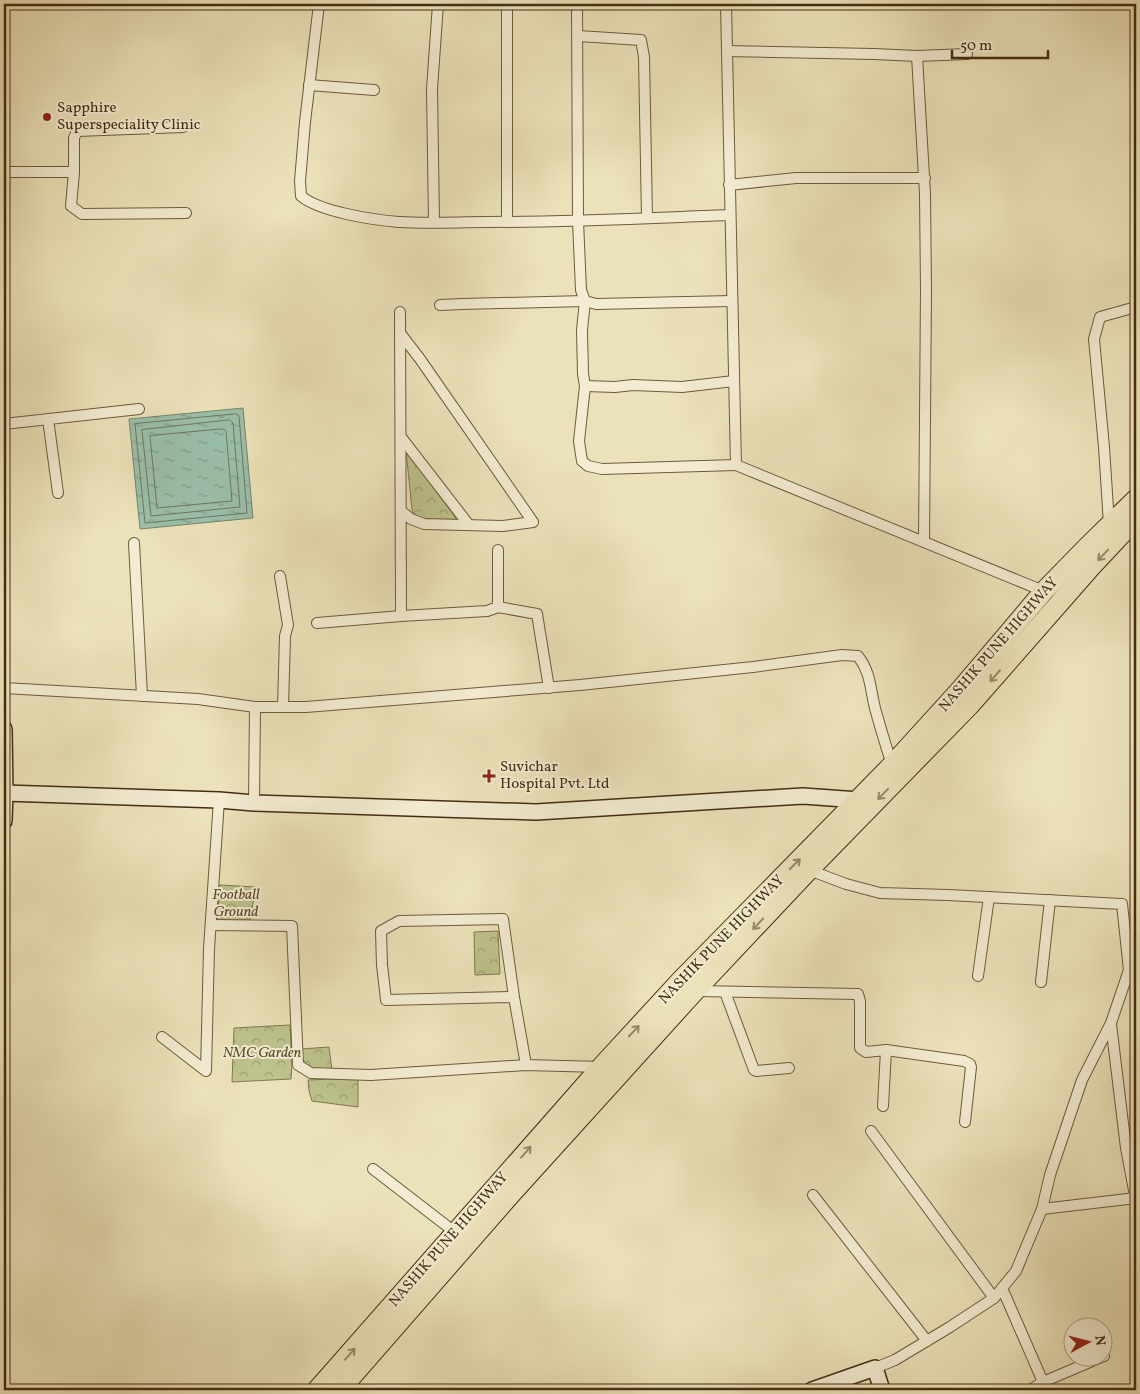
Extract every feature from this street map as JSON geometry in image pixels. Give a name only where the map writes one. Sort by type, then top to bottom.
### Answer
[{"type":"highway","name":"NASHIK PUNE HIGHWAY","points":[[340,1390],[512,1193],[695,991],[809,870],[897,770],[961,689],[1044,591],[1136,499]]},
{"type":"highway","name":"NASHIK PUNE HIGHWAY","points":[[317,1390],[601,1067],[682,979],[859,800],[897,770],[970,705],[1091,567],[1136,519]]},
{"type":"street","points":[[319,4],[300,181],[301,196],[307,201],[361,216],[400,222],[578,221],[730,215]]},
{"type":"street","points":[[434,222],[432,90],[438,4]]},
{"type":"street","points":[[507,4],[507,222]]},
{"type":"street","points":[[577,4],[578,221],[581,290],[585,301],[582,330],[585,386],[579,441],[582,461],[588,466],[602,469],[736,465],[1044,591],[1060,602]]},
{"type":"street","points":[[726,4],[736,465]]},
{"type":"street","points":[[578,36],[641,40],[644,57],[647,218]]},
{"type":"street","points":[[727,51],[917,56],[967,54]]},
{"type":"street","points":[[917,56],[924,178],[926,299],[924,542]]},
{"type":"street","points":[[309,85],[374,90]]},
{"type":"street","points":[[183,127],[77,131],[74,138],[71,206],[82,214],[186,213]]},
{"type":"street","points":[[4,172],[74,172]]},
{"type":"street","points":[[730,185],[796,178],[924,178]]},
{"type":"street","points":[[440,306],[585,301],[596,304],[732,301]]},
{"type":"street","points":[[1109,524],[1094,339],[1100,317],[1136,307]]},
{"type":"street","points":[[400,312],[401,616]]},
{"type":"street","points":[[400,333],[533,522],[503,526],[424,524],[410,519],[401,511]]},
{"type":"street","points":[[585,386],[682,387],[734,381]]},
{"type":"street","points":[[4,424],[139,409]]},
{"type":"street","points":[[48,419],[58,493]]},
{"type":"street","points":[[401,437],[468,526]]},
{"type":"street","points":[[134,543],[142,696]]},
{"type":"street","points":[[498,550],[498,607]]},
{"type":"street","points":[[280,576],[288,625],[285,636],[283,707]]},
{"type":"street","points":[[317,623],[487,611],[498,607],[537,614],[549,688]]},
{"type":"street","points":[[4,688],[198,699],[255,707],[306,708],[549,688],[753,667],[842,655],[858,656],[869,675],[875,707],[897,770]]},
{"type":"street","points":[[254,803],[255,707]]},
{"type":"street","points":[[4,729],[4,821]]},
{"type":"street","points":[[4,792],[254,803],[536,812],[803,796],[859,800]]},
{"type":"street","points":[[162,1037],[206,1070],[209,949],[219,800]]},
{"type":"street","points":[[809,870],[846,884],[880,893],[1122,904],[1129,970],[1111,1023],[1082,1080],[1050,1175],[1042,1209],[1016,1271],[994,1298],[895,1360],[812,1390]]},
{"type":"street","points":[[978,976],[989,897]]},
{"type":"street","points":[[1042,982],[1050,900]]},
{"type":"street","points":[[514,997],[386,1000],[381,932],[398,921],[503,919],[526,1065]]},
{"type":"street","points":[[211,924],[292,926],[298,1065],[311,1074],[371,1075],[526,1065],[601,1067]]},
{"type":"street","points":[[695,991],[858,994],[860,1001],[860,1048],[866,1052],[886,1050],[968,1062],[971,1067],[965,1122]]},
{"type":"street","points":[[725,992],[754,1070],[789,1068]]},
{"type":"street","points":[[1042,1209],[1136,1200],[1126,1148],[1111,1023]]},
{"type":"street","points":[[883,1106],[886,1050]]},
{"type":"street","points":[[870,1131],[994,1298]]},
{"type":"street","points":[[373,1169],[456,1233]]},
{"type":"street","points":[[812,1195],[927,1341]]},
{"type":"street","points":[[1002,1288],[1042,1382]]},
{"type":"street","points":[[1030,1390],[1042,1382],[1080,1366]]},
{"type":"street","points":[[875,1368],[882,1390]]},
{"type":"green space","points":[[406,450],[460,524],[416,518],[412,510]]},
{"type":"green space","name":"Football Ground","points":[[220,885],[256,887],[250,920],[217,921]]},
{"type":"green space","points":[[498,931],[500,974],[475,975],[474,932]]},
{"type":"green space","name":"NMC Garden","points":[[290,1025],[291,1079],[232,1082],[234,1028]]},
{"type":"green space","points":[[329,1047],[332,1070],[313,1070],[303,1062],[301,1049]]},
{"type":"green space","points":[[358,1078],[358,1107],[312,1101],[308,1080]]},
{"type":"water","points":[[243,408],[253,518],[140,529],[129,419]]},
{"type":"place","name":"Sapphire Superspeciality Clinic","points":[[47,117]]},
{"type":"place","name":"Suvichar Hospital Pvt. Ltd","points":[[489,776]]}]
